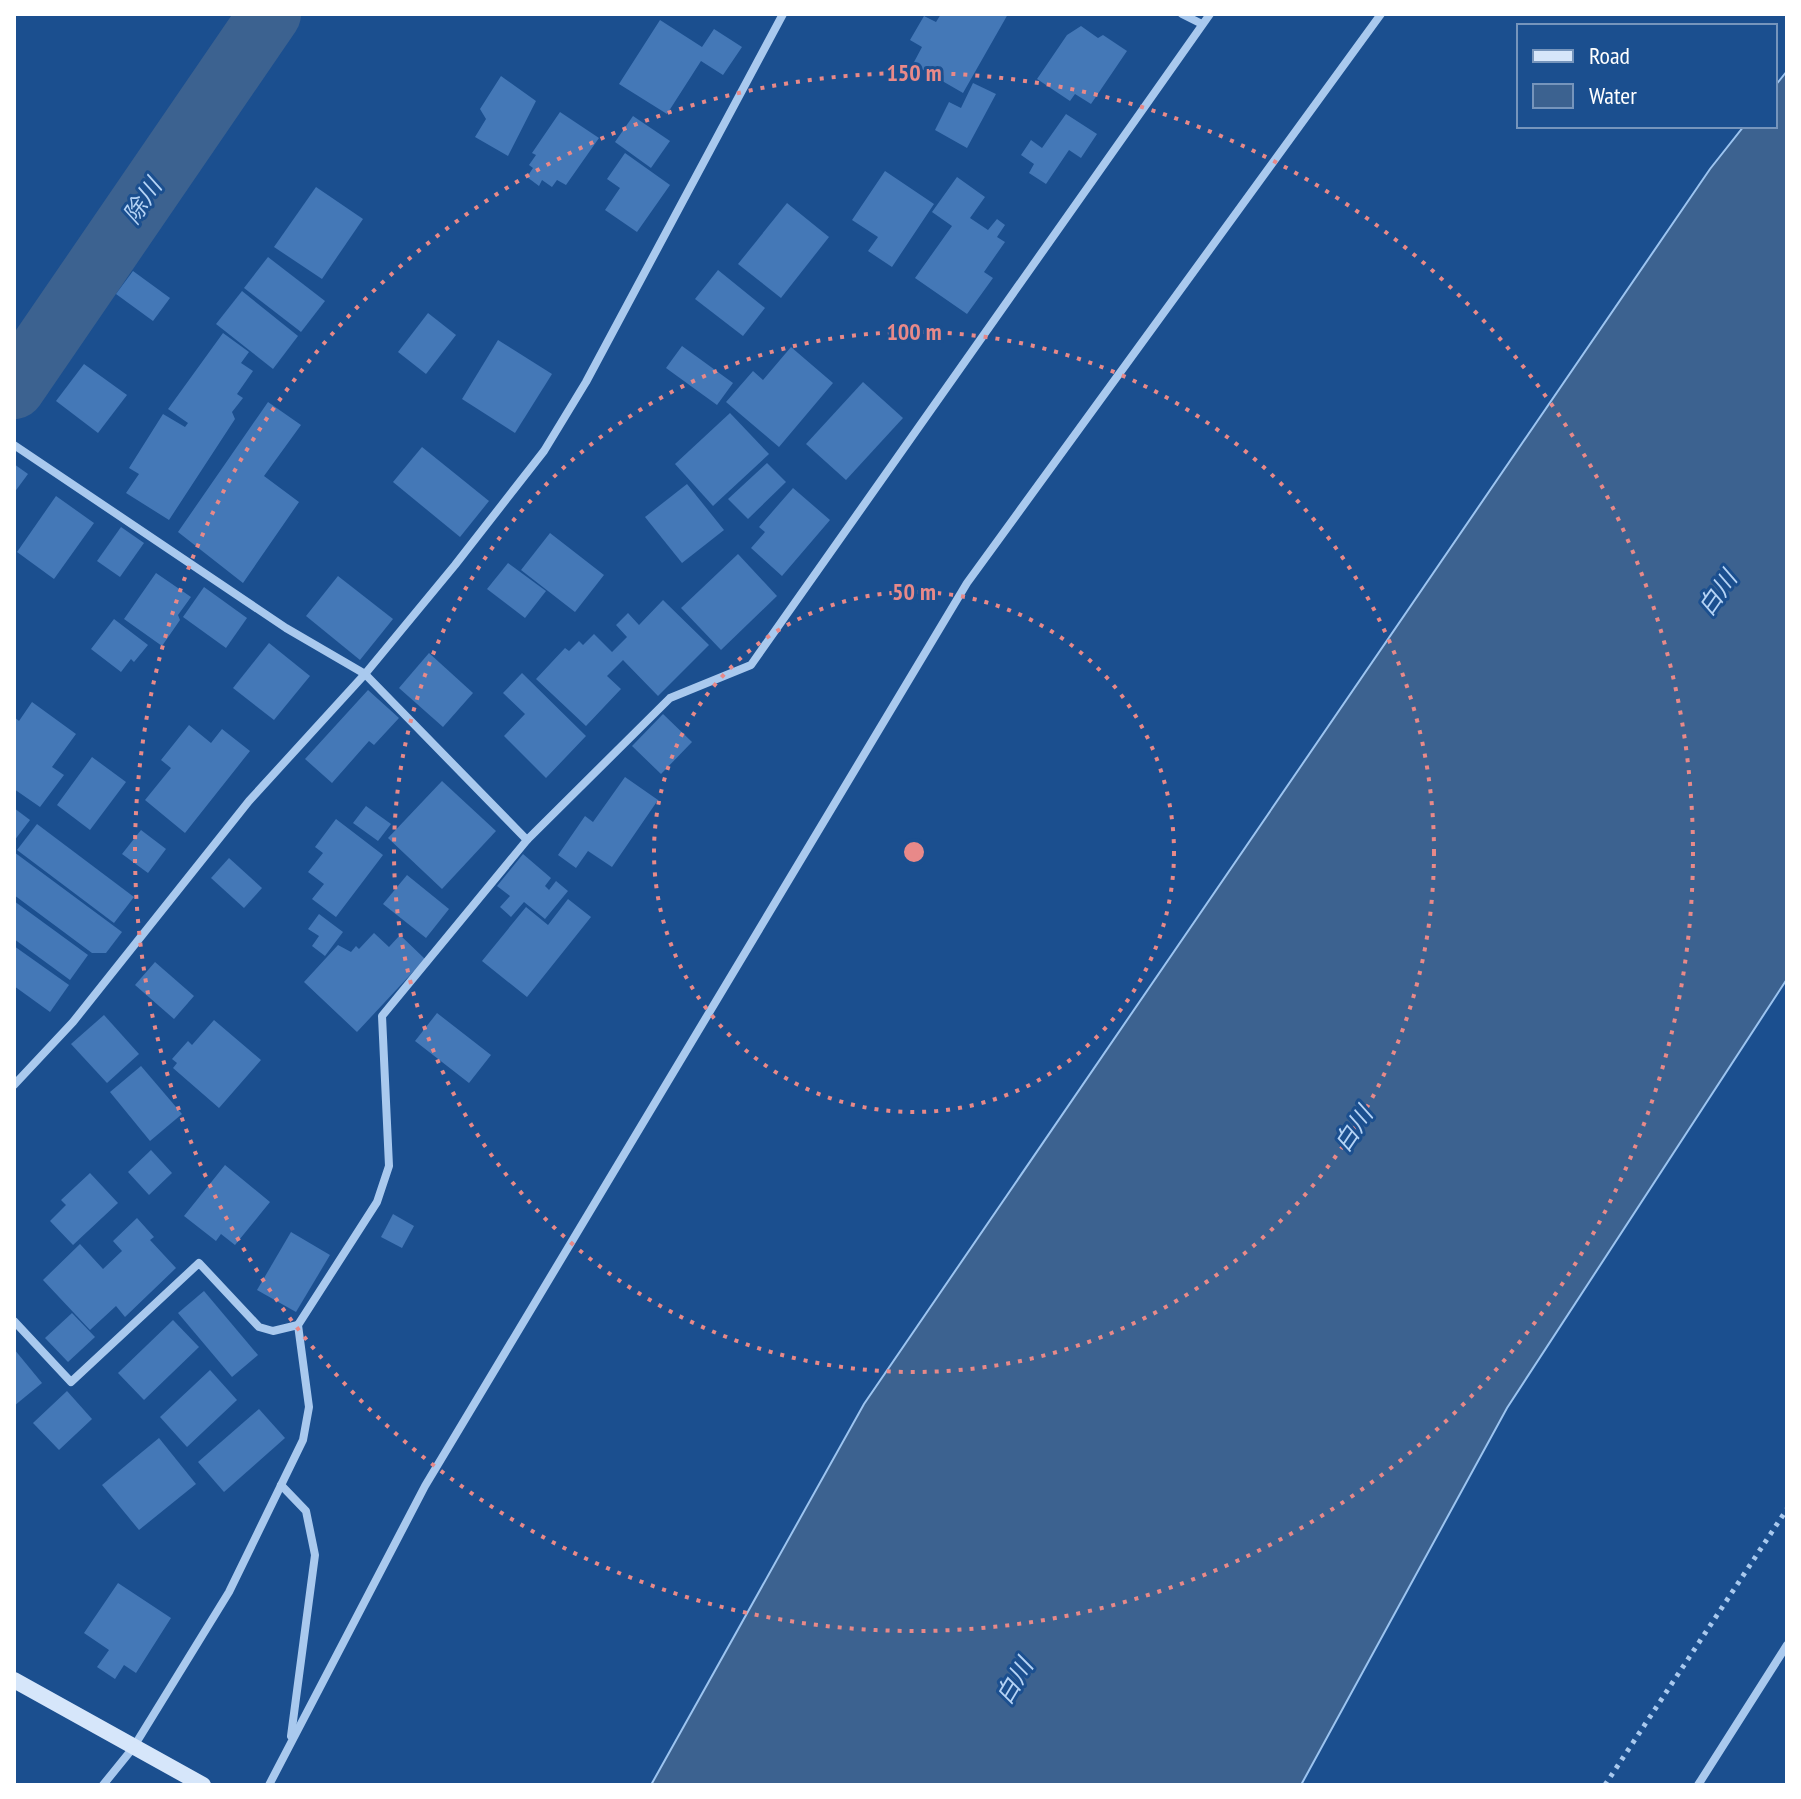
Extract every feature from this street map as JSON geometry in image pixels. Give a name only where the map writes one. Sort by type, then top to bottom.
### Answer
[{"type":"street","points":[[14,1085],[73,1022],[249,801],[365,674],[544,451],[586,382],[783,14]]},
{"type":"street","points":[[1182,14],[1202,24]]},
{"type":"street","points":[[103,1785],[133,1748],[229,1592],[303,1440],[309,1407],[298,1325],[377,1202],[389,1166],[382,1016],[527,840],[670,698],[751,665],[1210,14]]},
{"type":"street","points":[[269,1785],[425,1486],[967,583],[1381,14]]},
{"type":"street","points":[[14,445],[286,628],[365,674],[527,840]]},
{"type":"street","points":[[14,1321],[71,1382],[199,1263],[259,1327],[273,1331],[298,1325]]},
{"type":"street","points":[[281,1485],[306,1511],[315,1555],[290,1745]]},
{"type":"street","points":[[1698,1785],[1787,1645]]},
{"type":"street","points":[[1767,1676],[1787,1656]]},
{"type":"street","points":[[14,1680],[203,1785]]},
{"type":"path","points":[[1605,1785],[1787,1509]]},
{"type":"water","name":"白川","points":[[1787,71],[1787,979],[1507,1408],[1301,1785],[651,1785],[864,1404],[1710,169],[1742,128],[1777,128],[1777,84]]},
{"type":"building","points":[[941,14],[1008,14],[963,93],[913,64],[922,47],[910,40],[924,16],[936,22]]},
{"type":"building","points":[[660,20],[702,47],[714,29],[742,47],[723,75],[701,61],[667,114],[619,84]]},
{"type":"building","points":[[1081,26],[1098,38],[1103,35],[1127,51],[1091,104],[1075,94],[1070,101],[1037,79],[1067,35]]},
{"type":"building","points":[[501,76],[536,101],[508,156],[475,137],[486,119],[480,109]]},
{"type":"building","points":[[973,83],[996,94],[967,148],[935,130],[949,102],[961,108]]},
{"type":"building","points":[[560,112],[599,138],[566,185],[557,180],[552,187],[542,180],[539,186],[527,177],[533,168],[529,165],[536,155],[532,153]]},
{"type":"building","points":[[1066,114],[1097,134],[1081,158],[1069,150],[1046,184],[1029,173],[1034,164],[1021,155],[1031,140],[1042,148]]},
{"type":"building","points":[[633,116],[670,141],[651,168],[615,142]]},
{"type":"building","points":[[625,153],[670,185],[637,232],[605,210],[620,188],[607,179]]},
{"type":"building","points":[[885,171],[934,204],[892,267],[868,251],[878,237],[852,220]]},
{"type":"building","points":[[957,177],[985,197],[970,218],[988,230],[997,219],[1005,225],[997,237],[1005,242],[984,272],[993,278],[967,314],[915,278],[952,226],[932,212]]},
{"type":"building","points":[[316,187],[363,219],[322,279],[274,247]]},
{"type":"building","points":[[787,203],[829,237],[781,298],[738,264]]},
{"type":"building","points":[[268,257],[325,301],[301,332],[244,288]]},
{"type":"building","points":[[718,270],[765,308],[743,336],[695,299]]},
{"type":"building","points":[[133,271],[170,298],[153,321],[116,294]]},
{"type":"building","points":[[242,291],[298,336],[273,369],[216,324]]},
{"type":"building","points":[[428,313],[456,335],[426,374],[398,352]]},
{"type":"building","points":[[223,333],[249,352],[241,363],[253,371],[237,394],[243,398],[232,412],[235,419],[169,520],[126,493],[139,474],[129,468],[163,414],[185,427],[188,423],[168,409]]},
{"type":"building","points":[[498,340],[552,374],[515,433],[462,399]]},
{"type":"building","points":[[682,346],[733,383],[717,405],[666,368]]},
{"type":"building","points":[[791,347],[833,383],[779,447],[726,402],[753,371],[763,380]]},
{"type":"building","points":[[84,364],[127,395],[98,433],[56,401]]},
{"type":"building","points":[[863,382],[903,418],[846,480],[806,444]]},
{"type":"building","points":[[268,402],[301,425],[264,476],[299,502],[243,583],[178,532]]},
{"type":"building","points":[[730,413],[769,454],[713,506],[675,464]]},
{"type":"building","points":[[422,447],[489,501],[460,537],[393,482]]},
{"type":"building","points":[[767,463],[786,482],[748,519],[728,499]]},
{"type":"building","points":[[14,464],[28,474],[14,493]]},
{"type":"building","points":[[687,484],[724,530],[682,563],[645,517]]},
{"type":"building","points":[[793,488],[830,520],[782,576],[751,548],[765,532],[759,527]]},
{"type":"building","points":[[56,496],[94,523],[54,579],[17,552]]},
{"type":"building","points":[[121,527],[144,543],[120,577],[97,561]]},
{"type":"building","points":[[550,533],[604,575],[575,612],[521,570]]},
{"type":"building","points":[[738,554],[777,596],[721,650],[681,608]]},
{"type":"building","points":[[508,563],[546,591],[525,618],[487,589]]},
{"type":"building","points":[[156,573],[191,597],[162,646],[124,619]]},
{"type":"building","points":[[338,576],[393,619],[360,660],[306,616]]},
{"type":"building","points":[[204,587],[247,618],[226,648],[183,617]]},
{"type":"building","points":[[663,600],[709,645],[658,696],[623,660],[607,676],[621,689],[586,726],[536,679],[565,648],[569,651],[579,641],[583,645],[594,634],[612,652],[627,637],[616,625],[628,613],[639,625]]},
{"type":"building","points":[[114,619],[148,645],[121,672],[91,649]]},
{"type":"building","points":[[269,643],[310,676],[274,720],[233,688]]},
{"type":"building","points":[[429,653],[473,693],[443,727],[399,688]]},
{"type":"building","points":[[522,673],[586,736],[546,778],[504,736],[525,714],[503,693]]},
{"type":"building","points":[[368,690],[399,718],[374,745],[369,741],[332,783],[305,759]]},
{"type":"building","points":[[32,702],[76,734],[52,767],[64,775],[40,807],[14,789],[14,717],[19,721]]},
{"type":"building","points":[[663,714],[692,742],[661,774],[632,746]]},
{"type":"building","points":[[189,725],[211,743],[222,729],[250,751],[185,833],[145,800],[171,768],[161,760]]},
{"type":"building","points":[[92,757],[126,782],[90,830],[57,805]]},
{"type":"building","points":[[625,777],[658,800],[612,867],[588,851],[576,868],[558,855],[585,816],[593,822]]},
{"type":"building","points":[[442,781],[496,831],[442,889],[388,838]]},
{"type":"building","points":[[366,806],[391,824],[378,841],[353,823]]},
{"type":"building","points":[[14,808],[30,820],[14,841]]},
{"type":"building","points":[[336,819],[383,855],[336,917],[312,899],[324,884],[308,872],[323,853],[315,847]]},
{"type":"building","points":[[37,824],[134,897],[114,923],[17,850]]},
{"type":"building","points":[[141,830],[166,849],[148,873],[122,854]]},
{"type":"building","points":[[14,852],[122,932],[106,953],[92,953],[14,895]]},
{"type":"building","points":[[523,854],[551,878],[545,886],[549,890],[556,881],[568,891],[545,919],[524,902],[511,917],[500,907],[510,896],[497,886]]},
{"type":"building","points":[[229,858],[262,888],[244,908],[211,878]]},
{"type":"building","points":[[407,875],[449,909],[426,938],[383,904]]},
{"type":"building","points":[[568,899],[591,917],[527,997],[482,961],[526,907],[548,925]]},
{"type":"building","points":[[14,901],[88,955],[70,980],[14,939]]},
{"type":"building","points":[[319,914],[343,932],[325,956],[312,946],[319,936],[308,929]]},
{"type":"building","points":[[374,933],[389,947],[400,935],[425,959],[357,1032],[304,982],[338,945],[351,952],[356,946],[359,949]]},
{"type":"building","points":[[14,946],[69,985],[50,1012],[14,986]]},
{"type":"building","points":[[155,962],[194,996],[174,1019],[135,985]]},
{"type":"building","points":[[437,1013],[491,1055],[469,1083],[415,1041]]},
{"type":"building","points":[[104,1015],[139,1054],[107,1083],[71,1044]]},
{"type":"building","points":[[214,1020],[261,1060],[219,1108],[173,1068],[177,1063],[172,1059],[188,1041],[192,1045]]},
{"type":"building","points":[[141,1066],[182,1114],[150,1141],[110,1092]]},
{"type":"building","points":[[151,1150],[172,1173],[149,1195],[128,1172]]},
{"type":"building","points":[[225,1165],[270,1202],[235,1245],[221,1234],[216,1241],[184,1216]]},
{"type":"building","points":[[90,1173],[118,1203],[73,1245],[50,1221],[66,1205],[61,1200]]},
{"type":"building","points":[[393,1214],[414,1226],[402,1248],[381,1237]]},
{"type":"building","points":[[137,1218],[154,1237],[150,1240],[176,1268],[125,1317],[116,1306],[90,1330],[43,1280],[80,1244],[103,1269],[122,1251],[113,1241]]},
{"type":"building","points":[[291,1232],[330,1255],[296,1312],[257,1290]]},
{"type":"building","points":[[204,1291],[258,1355],[232,1377],[178,1313]]},
{"type":"building","points":[[72,1313],[95,1337],[68,1362],[45,1338]]},
{"type":"building","points":[[173,1320],[199,1347],[144,1400],[118,1373]]},
{"type":"building","points":[[14,1349],[42,1383],[14,1406]]},
{"type":"building","points":[[210,1370],[237,1400],[187,1447],[160,1417]]},
{"type":"building","points":[[67,1391],[92,1419],[59,1450],[33,1423]]},
{"type":"building","points":[[259,1409],[285,1438],[224,1492],[198,1462]]},
{"type":"building","points":[[159,1438],[196,1484],[139,1530],[102,1485]]},
{"type":"building","points":[[118,1583],[171,1618],[136,1673],[124,1665],[115,1679],[97,1667],[109,1650],[84,1633]]},
{"type":"waterway","name":"除川","points":[[14,388],[270,14]]}]
